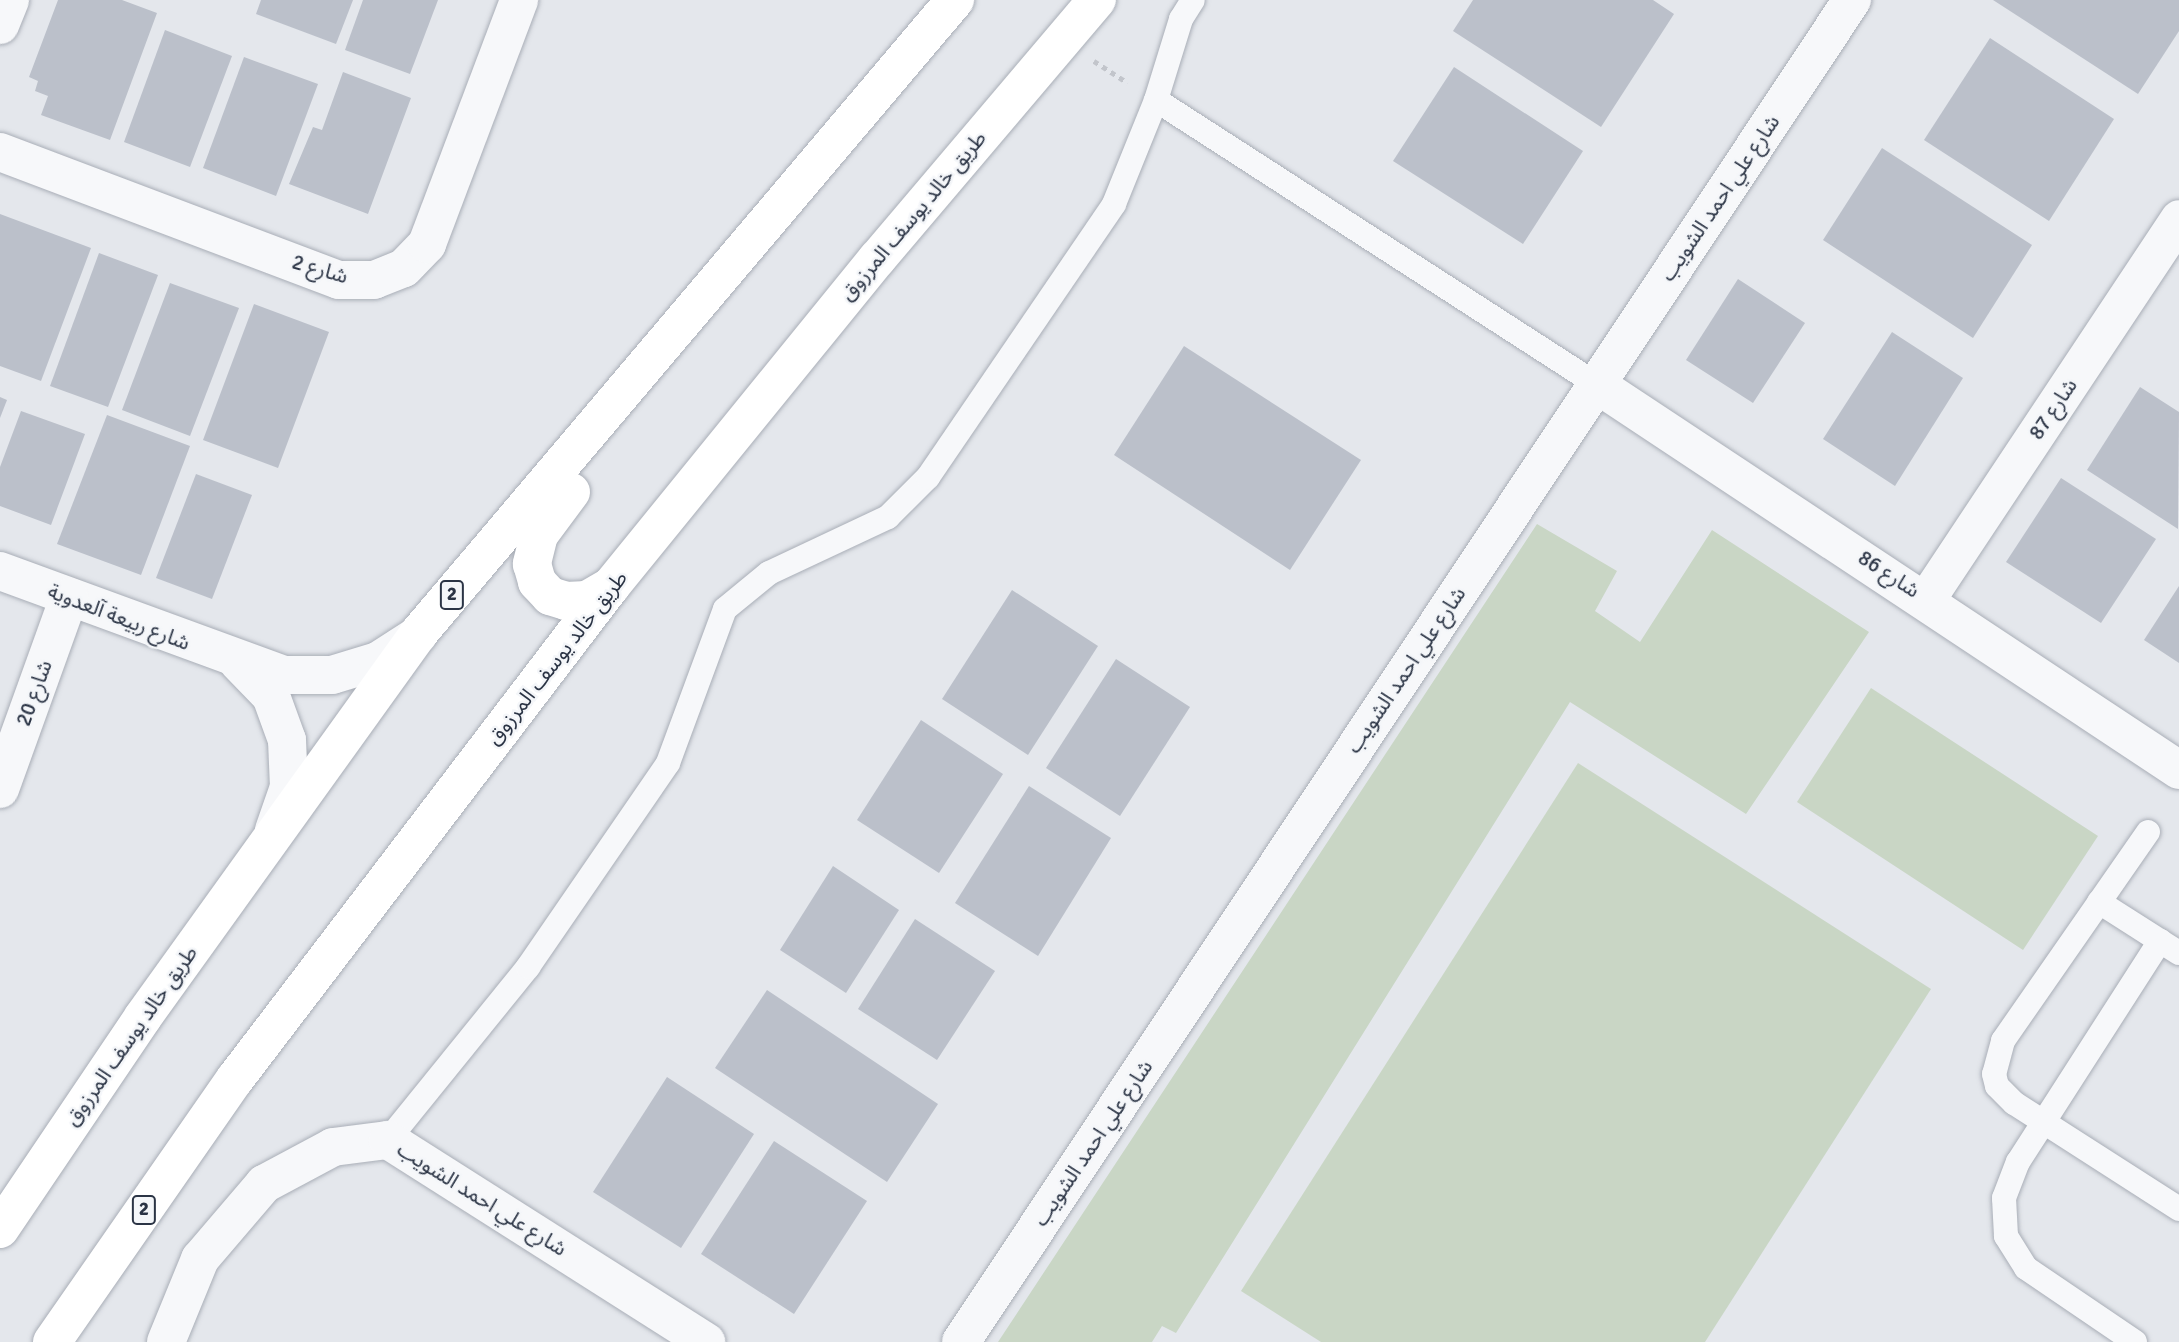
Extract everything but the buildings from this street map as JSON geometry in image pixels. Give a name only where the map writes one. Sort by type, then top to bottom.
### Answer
[{"type":"main road","name":"طريق خالد يوسف المرزوق","points":[[0,1229],[274,832],[418,635],[955,0]]},
{"type":"main road","name":"طريق خالد يوسف المرزوق","points":[[52,1342],[235,1079],[611,586],[1061,40],[1097,0]]},
{"type":"main road","points":[[611,586],[587,600],[566,601],[550,596],[537,582],[532,564],[539,535],[740,289],[846,128]]},
{"type":"street","points":[[0,25],[10,0]]},
{"type":"street","name":"شارع 2","points":[[0,152],[339,280],[374,280],[404,268],[427,244],[519,0]]},
{"type":"street","name":"شارع علي احمد الشويب","points":[[961,1342],[1852,0]]},
{"type":"street","name":"شارع 87","points":[[1927,599],[2179,219]]},
{"type":"street","name":"شارع 86","points":[[1596,383],[1927,599],[2179,770]]},
{"type":"street","name":"شارع ربيعة آلعدوية","points":[[0,571],[239,662],[284,675],[332,675],[378,661],[418,635]]},
{"type":"street","name":"شارع 20","points":[[0,789],[69,597]]},
{"type":"street","name":"شارع ربيعة آلعدوية","points":[[239,662],[271,696],[288,740],[289,787],[274,832]]},
{"type":"street","name":"شارع علي احمد الشويب","points":[[166,1342],[200,1259],[264,1184],[333,1147],[388,1140],[706,1342]]},
{"type":"lane","points":[[388,1140],[528,967],[668,764],[725,609],[769,573],[888,517],[928,477],[1114,204],[1156,100],[1181,19],[1193,0]]},
{"type":"lane","points":[[1156,100],[1596,383]]},
{"type":"lane","points":[[2148,832],[2003,1041],[1993,1062],[1997,1086],[2005,1096],[2178,1206]]},
{"type":"lane","points":[[2099,902],[2169,947],[2043,1122],[2009,1179],[2003,1207],[2006,1236],[2026,1268],[2135,1342]]},
{"type":"path","points":[[1061,40],[1156,100]]},
{"type":"green space","points":[[1537,524],[1617,571],[1595,611],[1640,642],[1712,530],[1869,632],[1746,814],[1570,702],[1176,1333],[1162,1326],[1152,1342],[998,1342]]},
{"type":"green space","points":[[1871,688],[2098,836],[2023,950],[1797,802]]},
{"type":"green space","points":[[1578,763],[1931,989],[1705,1342],[1321,1342],[1241,1291]]}]
